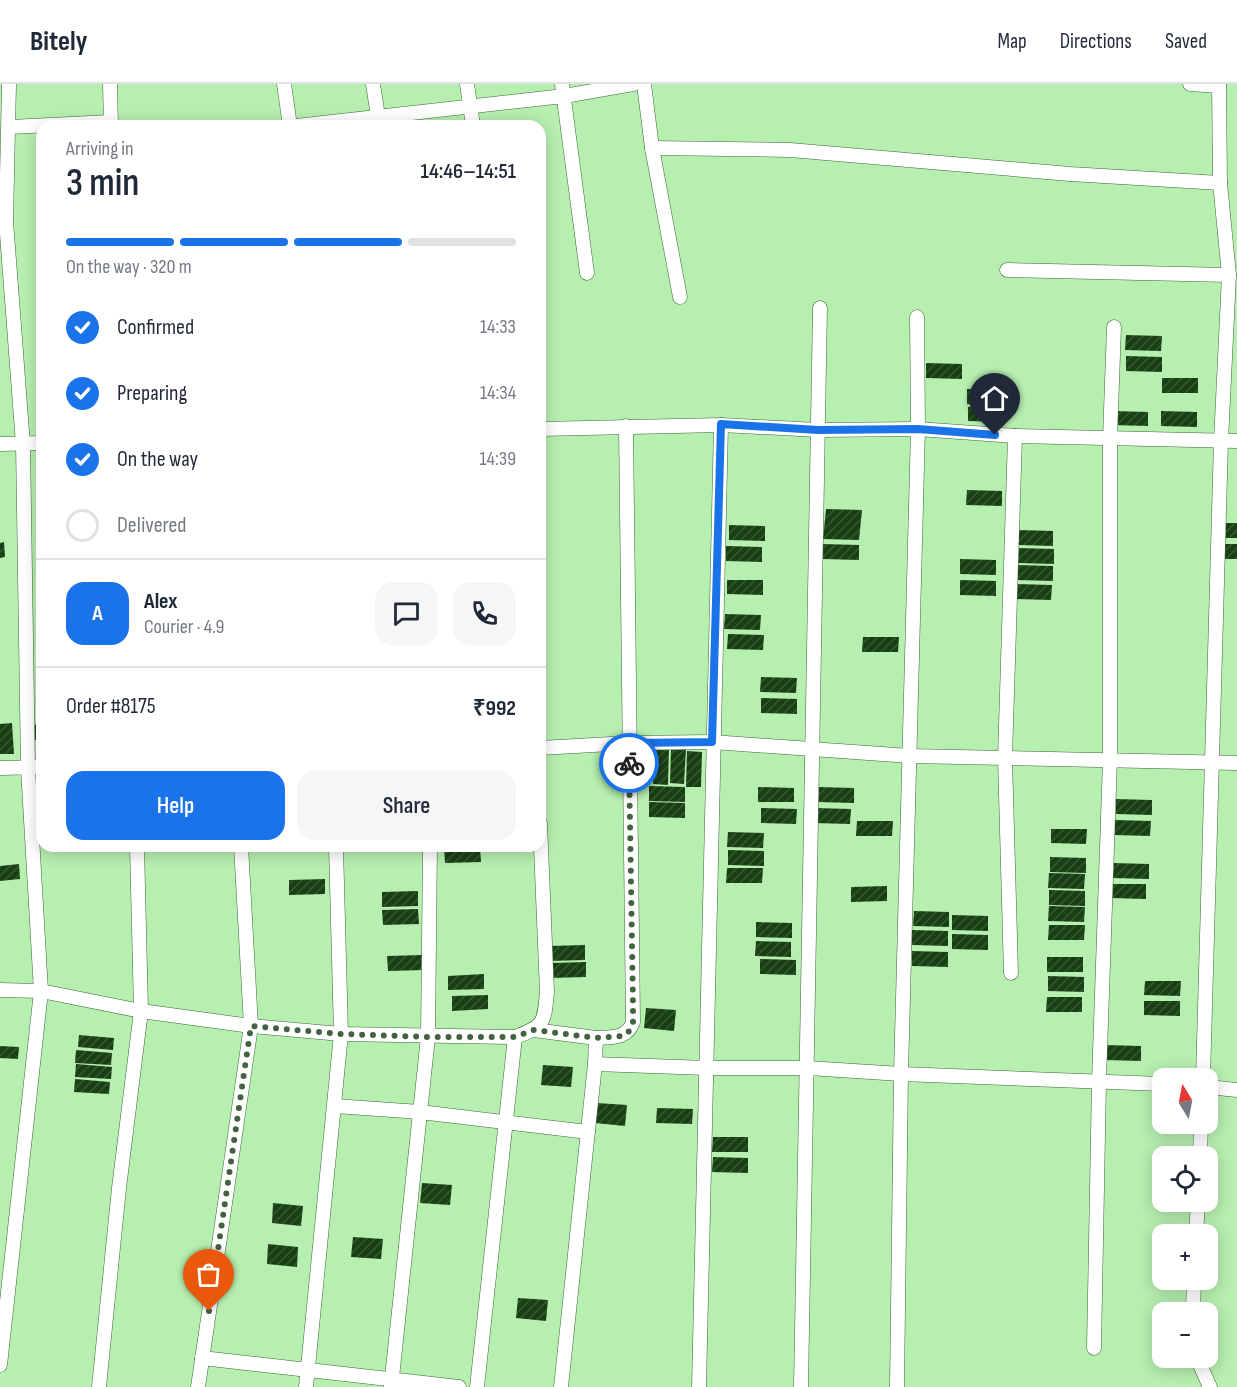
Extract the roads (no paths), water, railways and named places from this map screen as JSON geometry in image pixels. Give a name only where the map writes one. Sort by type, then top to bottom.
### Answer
[{"type":"street","points":[[9,84],[10,128],[7,140],[3,221],[23,444],[36,813]]},
{"type":"street","points":[[110,84],[111,120]]},
{"type":"street","points":[[284,84],[289,120]]},
{"type":"street","points":[[373,84],[379,120]]},
{"type":"street","points":[[467,84],[472,120]]},
{"type":"street","points":[[385,120],[563,90],[633,84]]},
{"type":"street","points":[[644,84],[652,148],[680,297]]},
{"type":"street","points":[[1190,84],[1219,85],[1220,183],[1229,275],[1221,441],[1203,1068]]},
{"type":"street","points":[[563,90],[587,273]]},
{"type":"street","points":[[10,128],[36,127]]},
{"type":"street","points":[[652,148],[790,150],[1070,174],[1220,183]]},
{"type":"street","points":[[1007,270],[1229,275]]},
{"type":"street","points":[[801,1387],[820,308]]},
{"type":"street","points":[[897,1387],[901,1074],[918,429],[916,317]]},
{"type":"street","points":[[1094,1348],[1099,1080],[1110,760],[1110,438],[1114,327]]},
{"type":"street","points":[[546,429],[721,424],[818,430],[918,429],[1015,436],[1237,441]]},
{"type":"street","points":[[699,1387],[721,424]]},
{"type":"street","points":[[534,1030],[596,1038],[622,1036],[628,1033],[633,1023],[626,426]]},
{"type":"street","points":[[1011,973],[1005,758],[1015,436]]},
{"type":"street","points":[[0,444],[36,443]]},
{"type":"street","points":[[546,748],[629,743],[712,742],[910,756],[1237,763]]},
{"type":"street","points":[[0,768],[35,768]]},
{"type":"street","points":[[0,1365],[40,991],[37,852]]},
{"type":"street","points":[[99,1387],[119,1188],[141,1011],[137,852]]},
{"type":"street","points":[[198,1387],[251,1026],[241,852]]},
{"type":"street","points":[[306,1387],[341,1034],[336,852]]},
{"type":"street","points":[[391,1383],[428,1037],[430,852]]},
{"type":"street","points":[[0,990],[40,991],[141,1011],[251,1026],[341,1034],[515,1037],[534,1030],[543,1021],[547,992],[541,852]]},
{"type":"street","points":[[477,1387],[515,1037]]},
{"type":"street","points":[[561,1387],[596,1038]]},
{"type":"street","points":[[595,1064],[707,1068],[808,1068],[901,1074],[1152,1083]]},
{"type":"street","points":[[1218,1088],[1237,1090]]},
{"type":"street","points":[[334,1106],[588,1132]]},
{"type":"street","points":[[202,1358],[308,1369],[391,1383],[459,1387]]},
{"type":"street","points":[[1201,1368],[1210,1387]]}]
